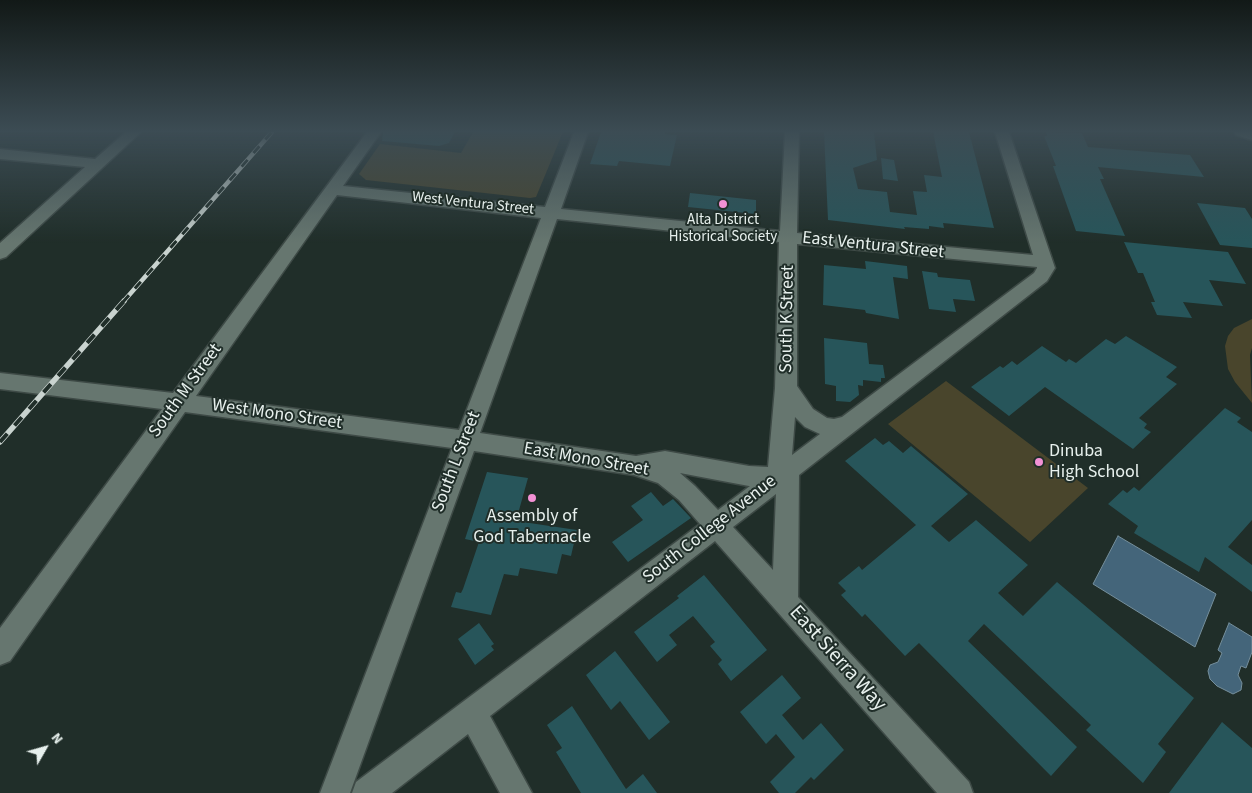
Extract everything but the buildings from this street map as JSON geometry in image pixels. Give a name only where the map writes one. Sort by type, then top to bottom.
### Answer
[{"type":"street","points":[[0,253],[92,169]]},
{"type":"street","name":"South M Street","points":[[0,651],[178,402],[348,169]]},
{"type":"street","name":"South L Street","points":[[335,793],[568,169]]},
{"type":"street","name":"South K Street","points":[[785,602],[784,473],[791,169]]},
{"type":"street","points":[[1014,169],[1044,262]]},
{"type":"street","name":"West Ventura Street","points":[[334,190],[552,212]]},
{"type":"street","name":"East Ventura Street","points":[[552,212],[1044,262]]},
{"type":"street","name":"South College Avenue","points":[[367,793],[1036,282],[1046,268],[1044,262]]},
{"type":"street","name":"West Mono Street","points":[[0,381],[61,386],[465,440]]},
{"type":"street","points":[[786,388],[805,415],[813,421],[823,426],[834,428],[849,424]]},
{"type":"street","name":"East Mono Street","points":[[465,440],[634,466],[655,471],[673,480],[716,525]]},
{"type":"street","points":[[634,466],[664,461],[750,476],[784,473]]},
{"type":"street","name":"East Sierra Way","points":[[716,525],[958,793]]},
{"type":"street","points":[[472,713],[517,793]]},
{"type":"shaded area","points":[[362,169],[548,169],[536,197],[530,198],[366,180],[359,174]]},
{"type":"shaded area","points":[[1252,319],[1252,348],[1250,355],[1252,403],[1235,382],[1228,369],[1225,346],[1228,336],[1234,328]]},
{"type":"shaded area","points":[[946,381],[1088,488],[1030,542],[888,424]]},
{"type":"water","points":[[1118,536],[1216,594],[1195,647],[1093,584]]},
{"type":"water","points":[[1229,623],[1252,637],[1252,652],[1246,668],[1241,666],[1238,675],[1242,683],[1241,690],[1233,694],[1217,686],[1210,679],[1208,671],[1210,665],[1218,662],[1222,653],[1218,650]]},
{"type":"railway","points":[[123,302],[240,169]]},
{"type":"railway","points":[[0,442],[124,301]]},
{"type":"place","name":"Alta District Historical Society","points":[[723,204]]},
{"type":"place","name":"Dinuba High School","points":[[1039,462]]},
{"type":"place","name":"Assembly of God Tabernacle","points":[[532,498]]}]
